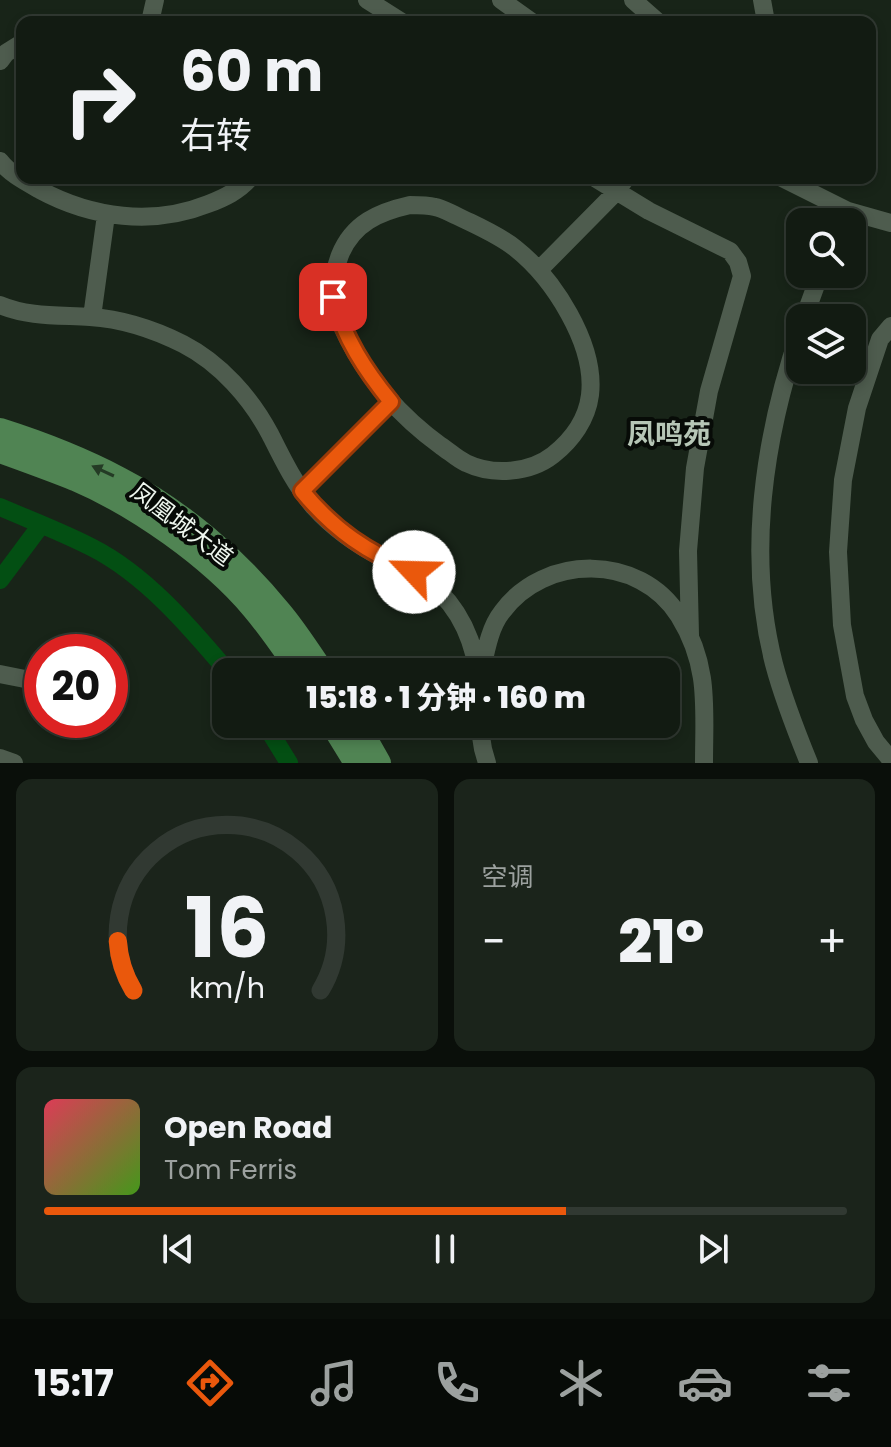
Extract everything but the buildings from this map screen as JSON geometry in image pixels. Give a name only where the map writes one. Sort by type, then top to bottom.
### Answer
[{"type":"main road","name":"凤凰城大道","points":[[0,430],[78,459],[167,508],[243,570],[281,612],[313,658]]},
{"type":"main road","name":"凤凰城大道","points":[[0,451],[77,480],[162,529],[223,577],[252,606],[291,658]]},
{"type":"main road","points":[[341,738],[356,763]]},
{"type":"main road","points":[[365,738],[379,763]]},
{"type":"street","points":[[367,0],[392,16]]},
{"type":"street","points":[[501,0],[524,16]]},
{"type":"street","points":[[633,0],[651,16]]},
{"type":"street","points":[[0,61],[16,47]]},
{"type":"street","points":[[0,161],[16,176]]},
{"type":"street","points":[[29,184],[63,203],[106,215],[137,217],[167,215],[198,208],[226,197],[245,184]]},
{"type":"street","points":[[792,184],[832,208]]},
{"type":"street","points":[[539,270],[621,185],[649,211],[730,251],[738,262],[742,276],[709,391],[695,468],[688,551],[690,635]]},
{"type":"street","points":[[410,205],[437,207],[490,231],[516,249],[539,270],[562,299],[578,332],[589,368],[590,395],[582,421],[567,444],[545,460],[520,470],[493,471],[467,463],[425,434],[391,402],[362,365],[340,323],[333,297],[334,270],[344,245],[361,225],[384,211],[410,205]]},
{"type":"street","points":[[92,317],[106,215]]},
{"type":"street","points":[[866,219],[891,223]]},
{"type":"street","points":[[0,305],[48,316],[130,322],[187,345],[212,363],[235,384],[254,408],[289,473],[323,516],[347,537],[384,560],[414,572],[440,592],[461,617],[477,658]]},
{"type":"street","points":[[891,326],[880,339],[857,408],[843,480],[838,552],[842,625],[855,696],[876,742],[891,760]]},
{"type":"street","points":[[786,380],[763,491],[760,549],[764,607],[774,664],[809,763]]},
{"type":"street","points":[[302,491],[391,402]]},
{"type":"street","points":[[484,658],[500,613],[520,592],[545,576],[574,568],[603,568],[632,576],[657,591],[677,613],[690,635],[704,685],[704,763]]},
{"type":"street","points":[[0,674],[24,679]]},
{"type":"street","points":[[481,738],[487,763]]},
{"type":"street","points":[[0,758],[14,763]]},
{"type":"waterway","points":[[0,507],[111,558],[148,587],[216,658]]},
{"type":"waterway","points":[[0,580],[41,525]]},
{"type":"waterway","points":[[274,738],[289,763]]},
{"type":"district","name":"凤鸣苑","points":[[669,434]]},
{"type":"route","points":[[333,297],[340,323],[362,365],[391,402],[302,491],[347,537],[384,560],[414,572]]}]
